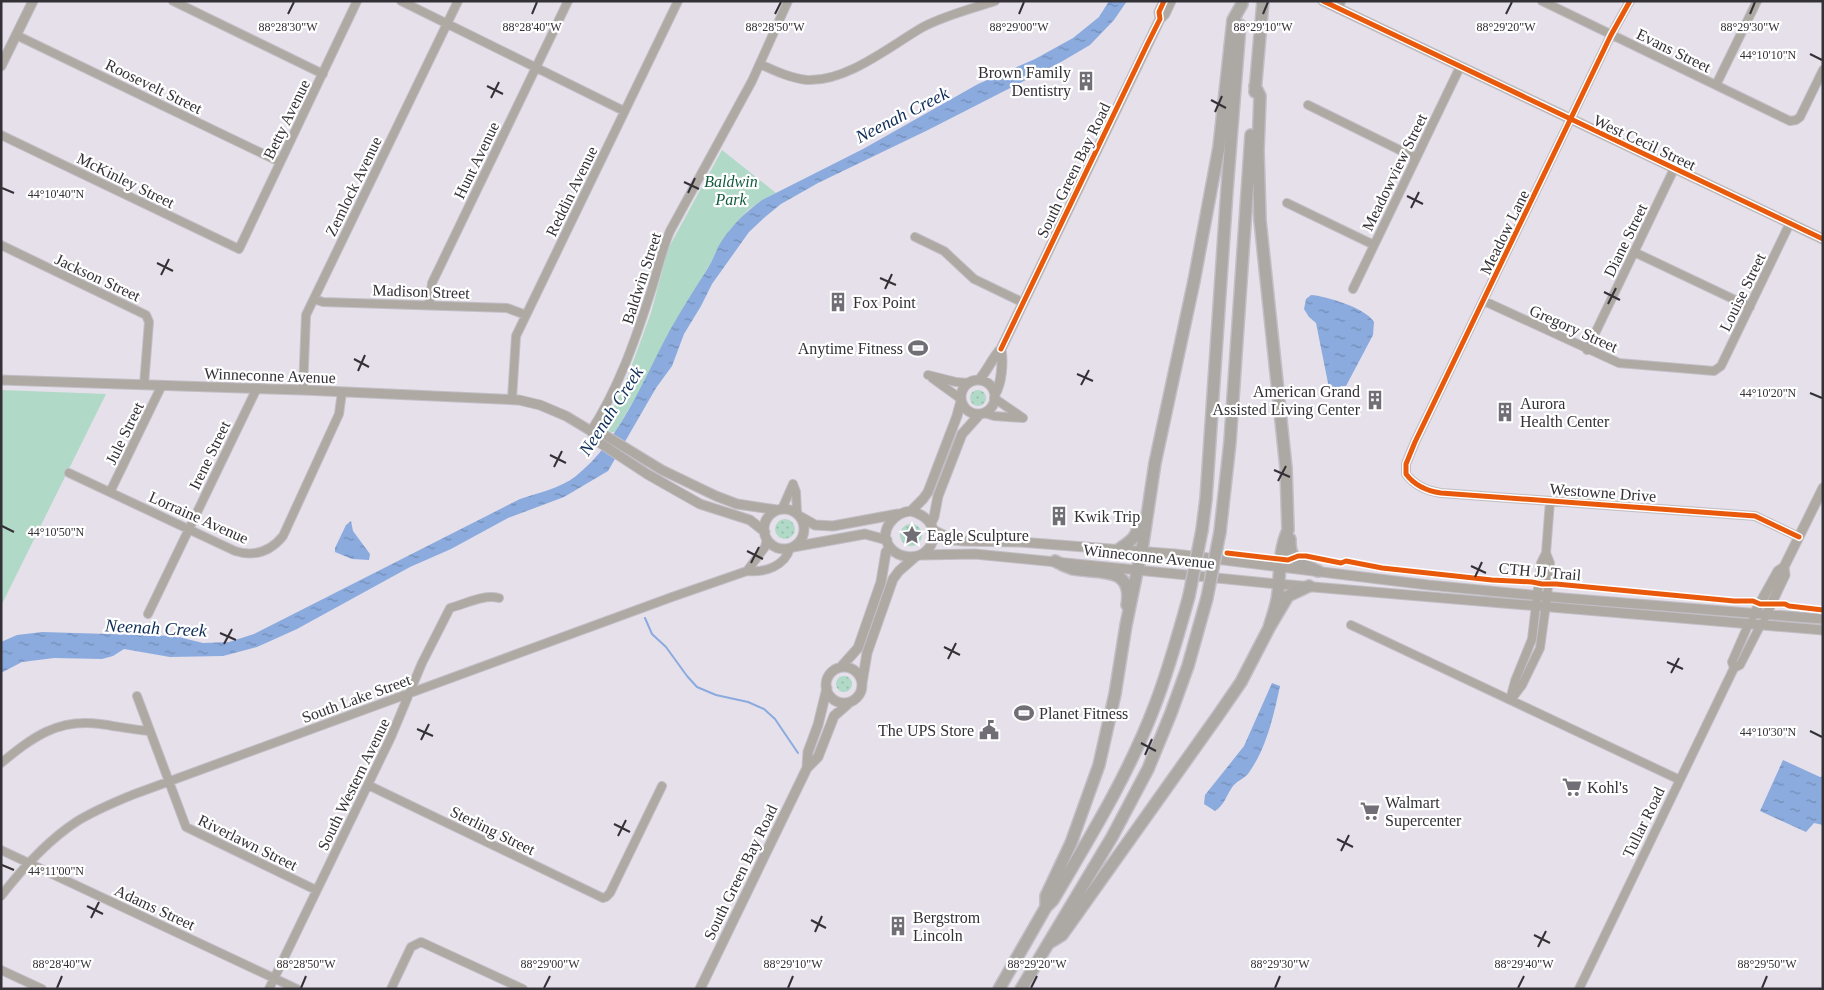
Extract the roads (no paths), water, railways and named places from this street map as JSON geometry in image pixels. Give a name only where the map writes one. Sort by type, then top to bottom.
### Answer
[{"type":"highway","points":[[1021,989],[1112,837],[1148,769],[1171,714],[1188,666],[1208,598],[1220,532],[1230,442],[1255,86],[1263,1]]},
{"type":"highway","points":[[1046,907],[1046,896],[1071,843],[1098,765],[1115,694],[1126,625],[1139,570],[1154,463],[1194,281],[1219,147],[1233,20],[1242,3]]},
{"type":"highway","points":[[999,989],[1046,907],[1101,820],[1127,769],[1155,706],[1172,659],[1189,596],[1206,499],[1226,200],[1242,3]]},
{"type":"highway","points":[[1255,86],[1260,96],[1258,151],[1260,228],[1285,451],[1290,548],[1294,558],[1318,572]]},
{"type":"highway","points":[[1118,550],[1133,540],[1138,531],[1146,476],[1154,463]]},
{"type":"highway","points":[[1269,628],[1278,595],[1280,567],[1285,535],[1288,530]]},
{"type":"highway","points":[[1055,561],[1072,569],[1110,572],[1120,578],[1127,590],[1126,625]]},
{"type":"highway","points":[[1049,943],[1062,936],[1219,714],[1241,682],[1288,596],[1309,586]]},
{"type":"main road","points":[[1,66],[33,1]]},
{"type":"main road","name":"South Green Bay Road","points":[[1162,16],[1159,12],[1164,1]]},
{"type":"main road","name":"South Green Bay Road","points":[[979,380],[1001,349],[1022,302],[1171,1]]},
{"type":"main road","points":[[1162,16],[1175,1]]},
{"type":"main road","name":"West Cecil Street","points":[[1322,1],[1340,5],[1460,67],[1823,239]]},
{"type":"main road","name":"South Green Bay Road","points":[[994,396],[998,388],[1003,360],[1001,349]]},
{"type":"main road","name":"Winneconne Avenue","points":[[1,380],[257,388],[512,399],[548,408],[591,431],[603,434],[617,454],[647,474],[692,500],[710,508],[747,518],[765,539]]},
{"type":"main road","points":[[898,514],[888,526],[888,544],[881,582],[858,648],[841,667],[829,676],[827,688],[832,698],[844,703],[858,697],[860,692],[867,653],[893,579],[899,571],[931,546],[934,540],[933,527],[938,496],[962,434],[982,413],[992,406],[994,396],[988,383],[979,380],[969,383],[962,390],[957,416],[928,492],[912,511]]},
{"type":"main road","points":[[961,400],[966,410],[976,414],[982,413]]},
{"type":"main road","name":"Winneconne Avenue","points":[[607,442],[622,446],[676,478],[722,499],[737,504],[779,509]]},
{"type":"main road","name":"Tullar Road","points":[[1749,624],[1778,571],[1784,567],[1823,488]]},
{"type":"main road","points":[[918,556],[901,555],[888,544],[865,534],[781,549],[765,539],[767,519],[779,509],[799,515],[815,525],[833,526],[912,511],[920,513],[933,527]]},
{"type":"main road","points":[[792,547],[800,541],[803,535],[804,524],[799,515]]},
{"type":"main road","name":"Winneconne Avenue","points":[[933,527],[949,538],[964,541],[1020,542],[1175,554],[1428,585],[1537,596],[1823,619]]},
{"type":"main road","name":"Winneconne Avenue","points":[[918,556],[975,554],[1278,584],[1823,630]]},
{"type":"main road","name":"Tullar Road","points":[[1761,624],[1785,575],[1784,567]]},
{"type":"main road","points":[[841,667],[857,672],[862,683]]},
{"type":"main road","name":"South Green Bay Road","points":[[807,768],[808,752],[818,725],[827,688]]},
{"type":"main road","name":"South Green Bay Road","points":[[700,989],[807,768],[818,757],[834,716],[850,702]]},
{"type":"street","points":[[173,1],[323,74]]},
{"type":"street","name":"Betty Avenue","points":[[239,250],[357,1]]},
{"type":"street","points":[[401,1],[624,111]]},
{"type":"street","name":"Zemlock Avenue","points":[[303,390],[305,319],[458,1]]},
{"type":"street","name":"Hunt Avenue","points":[[429,305],[432,283],[568,1]]},
{"type":"street","name":"Reddin Avenue","points":[[512,399],[515,340],[678,1]]},
{"type":"street","name":"Baldwin Street","points":[[591,431],[627,359],[670,232],[760,64],[788,1]]},
{"type":"street","points":[[760,64],[796,78],[821,79],[836,75],[880,53],[934,22],[995,1]]},
{"type":"street","name":"Evans Street","points":[[1542,1],[1553,4],[1611,35],[1786,120],[1796,120],[1802,115],[1823,70]]},
{"type":"street","name":"Meadow Lane","points":[[1406,474],[1407,460],[1611,35],[1630,1]]},
{"type":"street","points":[[1716,85],[1757,1]]},
{"type":"street","name":"Roosevelt Street","points":[[16,35],[280,162]]},
{"type":"street","name":"Meadowview Street","points":[[1353,289],[1460,67]]},
{"type":"street","points":[[1308,105],[1416,158]]},
{"type":"street","name":"McKinley Street","points":[[1,135],[239,250]]},
{"type":"street","name":"Diane Street","points":[[1587,350],[1674,169]]},
{"type":"street","points":[[1287,203],[1374,245]]},
{"type":"street","name":"Louise Street","points":[[1716,370],[1721,366],[1790,223]]},
{"type":"street","points":[[915,237],[944,251],[974,279],[1022,302]]},
{"type":"street","name":"Jackson Street","points":[[1,245],[146,315],[149,322],[144,385]]},
{"type":"street","points":[[1634,252],[1750,307]]},
{"type":"street","name":"Madison Street","points":[[314,299],[323,302],[507,308],[526,315]]},
{"type":"street","name":"Gregory Street","points":[[1484,301],[1613,362],[1716,370]]},
{"type":"street","points":[[961,400],[928,375],[956,382],[969,383]]},
{"type":"street","name":"Jule Street","points":[[110,492],[162,386]]},
{"type":"street","name":"Irene Street","points":[[148,614],[257,388]]},
{"type":"street","name":"Lorraine Avenue","points":[[69,473],[242,553],[250,554],[265,551],[278,543],[282,536],[339,414],[342,392]]},
{"type":"street","points":[[982,413],[994,416],[1023,418],[994,396]]},
{"type":"street","name":"Westowne Drive","points":[[1406,474],[1416,485],[1431,492],[1755,516],[1799,537]]},
{"type":"street","points":[[779,509],[793,484],[799,515]]},
{"type":"street","points":[[1510,700],[1514,681],[1530,645],[1541,563],[1546,553],[1550,501]]},
{"type":"street","points":[[762,570],[765,539]]},
{"type":"street","points":[[747,571],[765,539]]},
{"type":"street","name":"South Lake Street","points":[[1,896],[29,863],[62,833],[90,814],[132,795],[747,571],[762,570],[782,563],[792,547]]},
{"type":"street","points":[[1510,700],[1522,685],[1540,648],[1550,563],[1546,553]]},
{"type":"street","name":"South Western Avenue","points":[[269,989],[368,785],[411,692],[422,663],[450,608],[486,598],[499,598]]},
{"type":"street","name":"Tullar Road","points":[[1734,668],[1732,662],[1749,624]]},
{"type":"street","name":"Tullar Road","points":[[1579,989],[1734,668],[1740,665],[1761,624]]},
{"type":"street","points":[[1351,625],[1680,780]]},
{"type":"street","name":"Riverlawn Street","points":[[137,696],[184,824],[189,830],[316,890]]},
{"type":"street","points":[[1,763],[40,734],[69,724],[90,723],[150,731]]},
{"type":"street","name":"Sterling Street","points":[[368,785],[599,897],[606,897],[610,893],[662,786]]},
{"type":"street","name":"Adams Street","points":[[1,850],[297,989]]},
{"type":"street","points":[[391,989],[411,947],[421,942],[523,989]]},
{"type":"street","points":[[1,970],[42,989]]},
{"type":"water","points":[[1109,1],[1127,1],[1114,20],[1090,45],[1061,62],[928,130],[818,183],[781,204],[749,232],[712,284],[684,334],[672,366],[656,388],[608,471],[564,497],[508,518],[451,549],[410,567],[297,629],[257,647],[223,656],[170,657],[124,649],[113,656],[102,659],[54,658],[22,662],[1,673],[1,642],[17,635],[42,632],[175,636],[203,643],[229,642],[254,634],[520,499],[549,490],[570,480],[592,462],[618,427],[630,408],[670,330],[708,268],[722,240],[737,221],[749,210],[762,200],[863,149],[978,84],[1035,59],[1073,38],[1099,17]]},
{"type":"water","points":[[1311,295],[1335,300],[1355,308],[1370,317],[1374,322],[1373,335],[1346,386],[1341,386],[1336,396],[1331,398],[1316,323],[1304,309],[1306,299]]},
{"type":"water","points":[[351,521],[353,531],[370,554],[369,560],[352,559],[335,552],[335,548],[346,525]]},
{"type":"water","points":[[1272,683],[1280,686],[1272,719],[1261,751],[1248,773],[1233,786],[1223,803],[1215,811],[1204,804],[1205,795],[1244,746]]},
{"type":"water","points":[[1783,760],[1820,777],[1823,776],[1823,825],[1814,823],[1806,832],[1760,811]]},
{"type":"waterway","points":[[645,618],[652,634],[666,647],[697,687],[716,695],[748,702],[764,709],[775,719],[798,753]]},
{"type":"place","name":"Brown Family Dentistry","points":[[1086,81]]},
{"type":"place","name":"Fox Point","points":[[838,302]]},
{"type":"place","name":"Anytime Fitness","points":[[918,348]]},
{"type":"place","name":"American Grand Assisted Living Center","points":[[1375,400]]},
{"type":"place","name":"Aurora Health Center","points":[[1505,412]]},
{"type":"place","name":"Kwik Trip","points":[[1059,516]]},
{"type":"place","name":"Eagle Sculpture","points":[[912,535]]},
{"type":"place","name":"Planet Fitness","points":[[1024,713]]},
{"type":"place","name":"The UPS Store","points":[[989,730]]},
{"type":"place","name":"Kohl's","points":[[1572,787]]},
{"type":"place","name":"Walmart Supercenter","points":[[1370,811]]},
{"type":"place","name":"Bergstrom Lincoln","points":[[898,926]]},
{"type":"water label","name":"Neenah Creek","points":[[902,115]]},
{"type":"water label","name":"Neenah Creek","points":[[611,411]]},
{"type":"water label","name":"Neenah Creek","points":[[156,628]]},
{"type":"park label","name":"Baldwin Park","points":[[731,190]]}]
